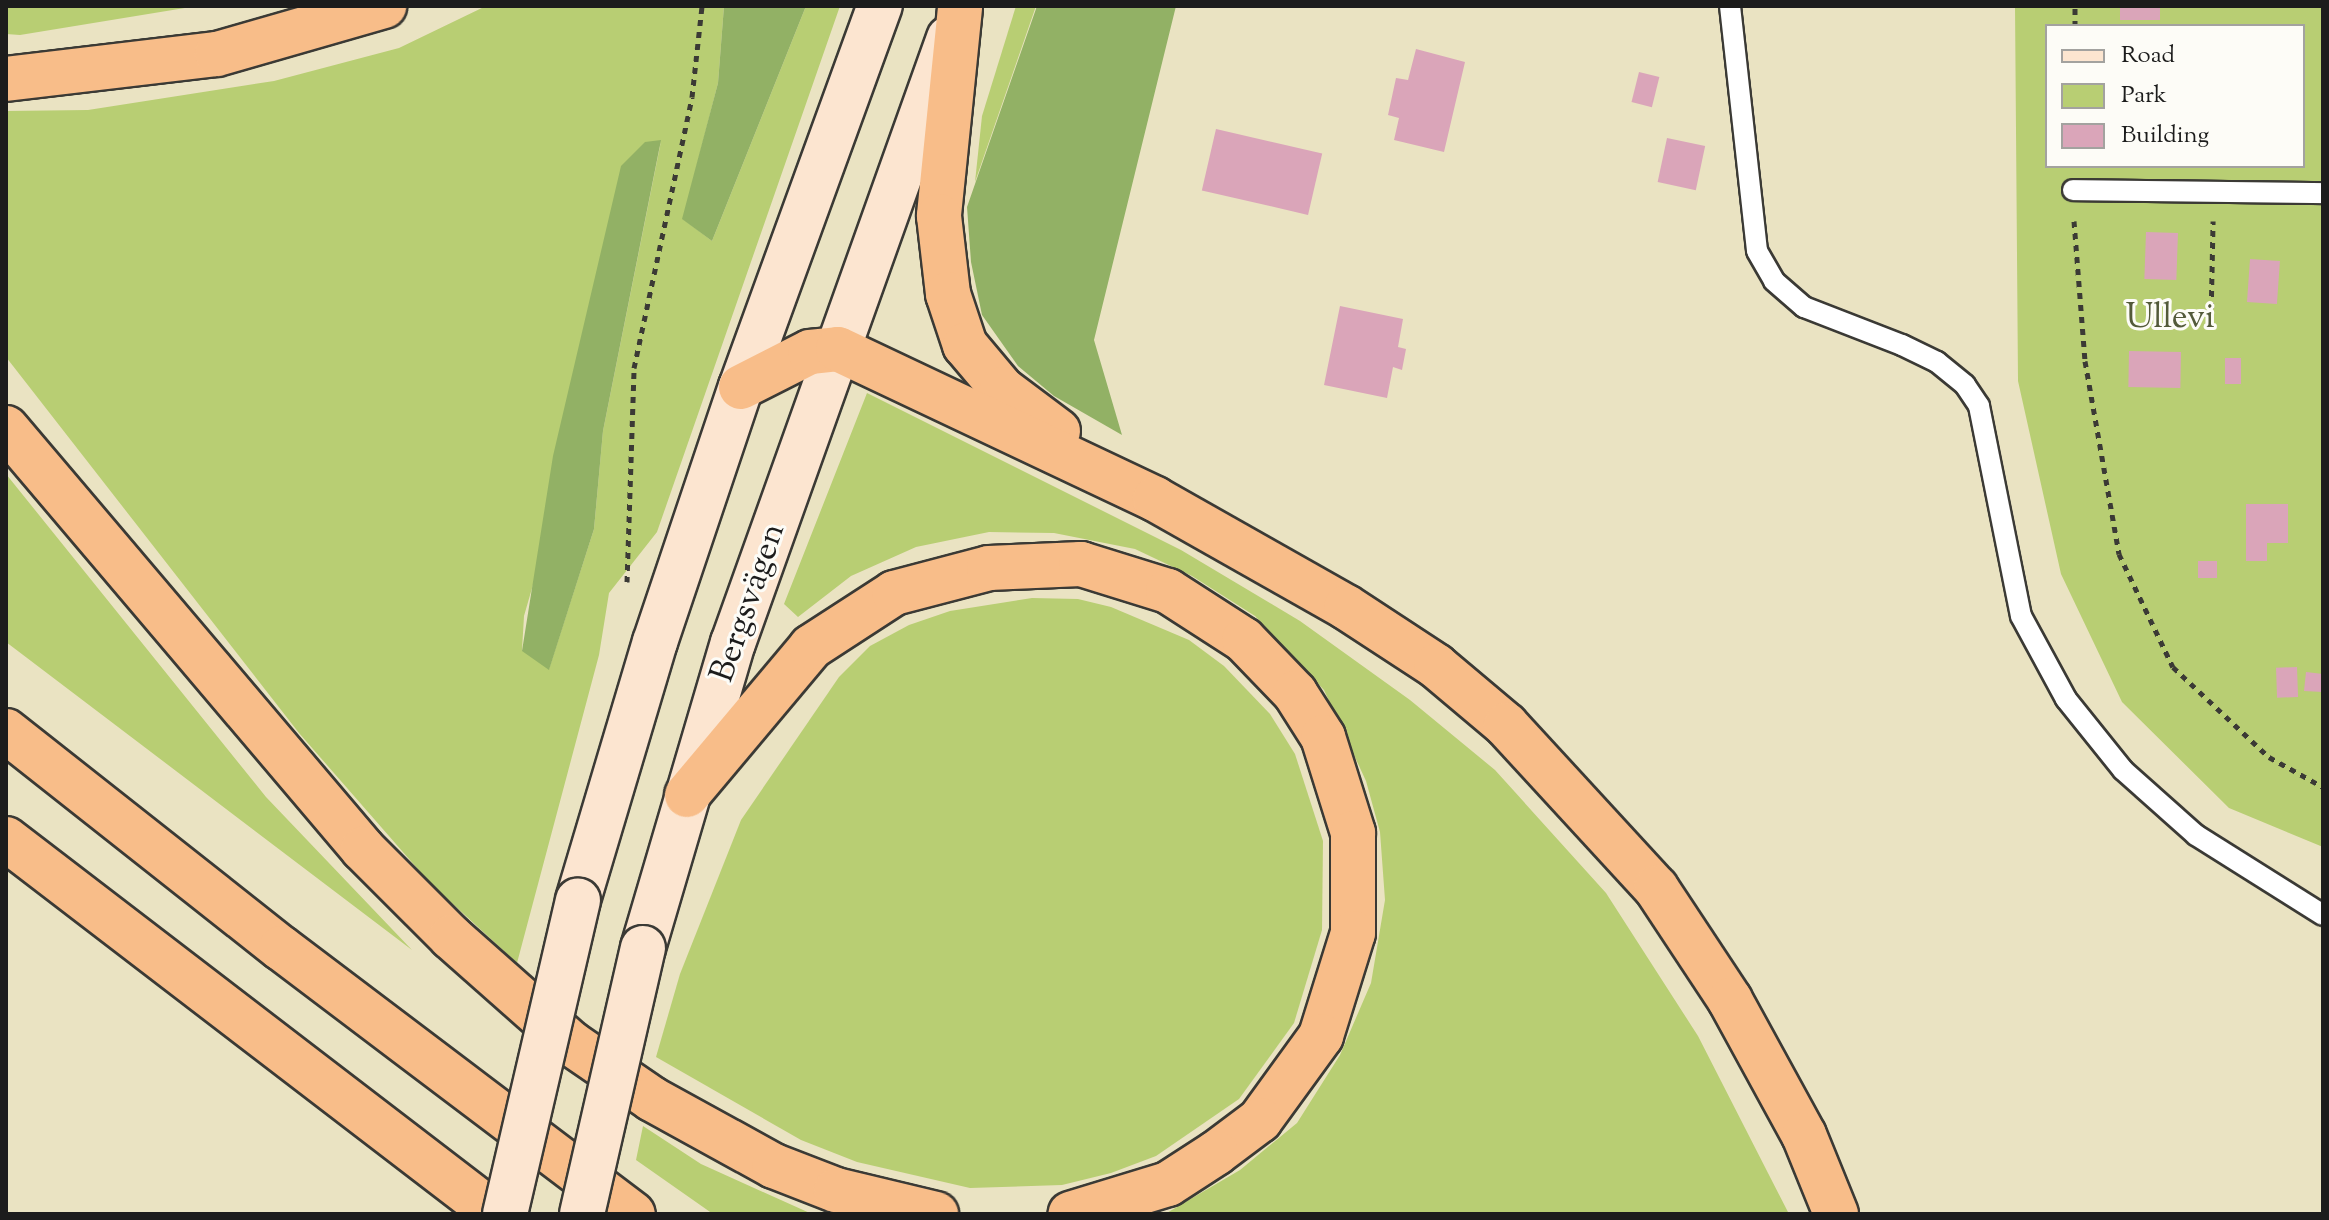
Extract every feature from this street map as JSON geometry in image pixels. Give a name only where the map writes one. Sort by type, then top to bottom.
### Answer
[{"type":"highway","points":[[6,79],[217,54],[384,6]]},
{"type":"highway","points":[[960,7],[939,216],[948,294],[965,345],[1002,389],[1155,499]]},
{"type":"highway","points":[[741,387],[797,357],[838,349],[1155,499],[1346,607],[1436,666],[1506,725],[1572,793],[1656,888],[1730,1000],[1804,1135],[1836,1214]]},
{"type":"highway","points":[[6,428],[363,849],[451,937],[572,1044],[652,1099],[774,1166],[836,1190],[936,1214]]},
{"type":"highway","points":[[687,795],[811,647],[894,593],[989,568],[1081,564],[1168,591],[1244,640],[1295,693],[1323,737],[1353,833],[1353,933],[1321,1036],[1260,1120],[1216,1153],[1168,1184],[1070,1214]]},
{"type":"highway","points":[[6,731],[633,1214]]},
{"type":"highway","points":[[6,839],[495,1214]]},
{"type":"main road","points":[[505,1214],[578,900],[655,642],[741,387],[880,6]]},
{"type":"main road","name":"Bergsvägen","points":[[582,1214],[643,948],[733,643],[960,7]]},
{"type":"lane","points":[[1730,6],[1757,251],[1774,281],[1804,307],[1902,345],[1937,362],[1965,385],[1979,406],[2021,616],[2066,699],[2123,770],[2196,835],[2323,915]]},
{"type":"lane","points":[[2073,190],[2323,193]]},
{"type":"path","points":[[627,592],[634,368],[692,97],[702,6]]},
{"type":"path","points":[[2073,190],[2085,361],[2119,554],[2173,667],[2269,757],[2323,787]]},
{"type":"path","points":[[2211,320],[2213,192]]},
{"type":"green space","points":[[6,6],[197,6],[20,35],[6,34]]},
{"type":"green space","points":[[486,6],[724,6],[718,83],[683,219],[712,241],[806,6],[840,6],[657,532],[609,593],[599,655],[517,963],[430,883],[299,733],[6,357],[6,111],[88,110],[274,81],[399,48]],"holes":[[[661,141],[603,431],[594,529],[549,669],[522,650],[524,616]]]},
{"type":"green space","points":[[724,6],[806,6],[712,241],[682,219],[718,83]]},
{"type":"green space","points":[[1016,6],[1036,6],[975,182],[982,116]]},
{"type":"green space","points":[[1037,6],[1176,6],[1094,340],[1122,435],[1054,396],[1018,366],[982,315],[971,262],[967,207]]},
{"type":"green space","name":"Ullevi","points":[[2015,6],[2323,6],[2323,847],[2229,808],[2122,702],[2061,574],[2018,381]]},
{"type":"green space","points":[[661,140],[603,431],[594,529],[549,670],[522,651],[553,456],[621,166],[645,142]]},
{"type":"green space","points":[[867,393],[1181,550],[1300,621],[1410,700],[1495,770],[1606,893],[1698,1036],[1789,1214],[1165,1214],[1240,1170],[1297,1123],[1340,1055],[1371,983],[1385,900],[1380,832],[1366,781],[1324,690],[1255,616],[1192,576],[1135,549],[1054,533],[989,532],[916,547],[851,576],[798,617],[784,604]]},
{"type":"green space","points":[[6,474],[266,797],[412,950],[6,642]]},
{"type":"green space","points":[[1032,598],[1078,599],[1111,607],[1189,640],[1224,666],[1270,714],[1295,754],[1323,841],[1322,930],[1294,1023],[1239,1099],[1156,1156],[1111,1173],[1062,1185],[970,1188],[857,1162],[801,1140],[656,1057],[680,974],[741,820],[839,677],[870,646],[909,625],[950,611]]},
{"type":"green space","points":[[643,1126],[701,1164],[812,1214],[713,1214],[636,1160]]},
{"type":"building","points":[[2120,6],[2160,6],[2160,20],[2120,20]]},
{"type":"building","points":[[1416,49],[1465,62],[1444,152],[1394,140],[1399,118],[1388,115],[1396,78],[1408,80]]},
{"type":"building","points":[[1639,72],[1659,77],[1652,107],[1632,102]]},
{"type":"building","points":[[1216,129],[1322,154],[1308,215],[1202,190]]},
{"type":"building","points":[[1667,138],[1705,146],[1696,190],[1658,182]]},
{"type":"building","points":[[2146,232],[2178,233],[2176,280],[2144,279]]},
{"type":"building","points":[[2250,259],[2280,261],[2277,304],[2247,302]]},
{"type":"building","points":[[1340,306],[1403,319],[1398,347],[1406,349],[1402,370],[1393,367],[1387,398],[1324,385]]},
{"type":"building","points":[[2129,351],[2181,352],[2180,388],[2128,387]]},
{"type":"building","points":[[2225,358],[2241,358],[2241,384],[2225,384]]},
{"type":"building","points":[[2246,504],[2288,504],[2288,543],[2267,543],[2267,561],[2246,561]]},
{"type":"building","points":[[2198,561],[2217,561],[2217,578],[2198,578]]},
{"type":"building","points":[[2297,667],[2298,697],[2277,698],[2276,668]]},
{"type":"building","points":[[2306,672],[2323,674],[2323,692],[2304,691]]}]
